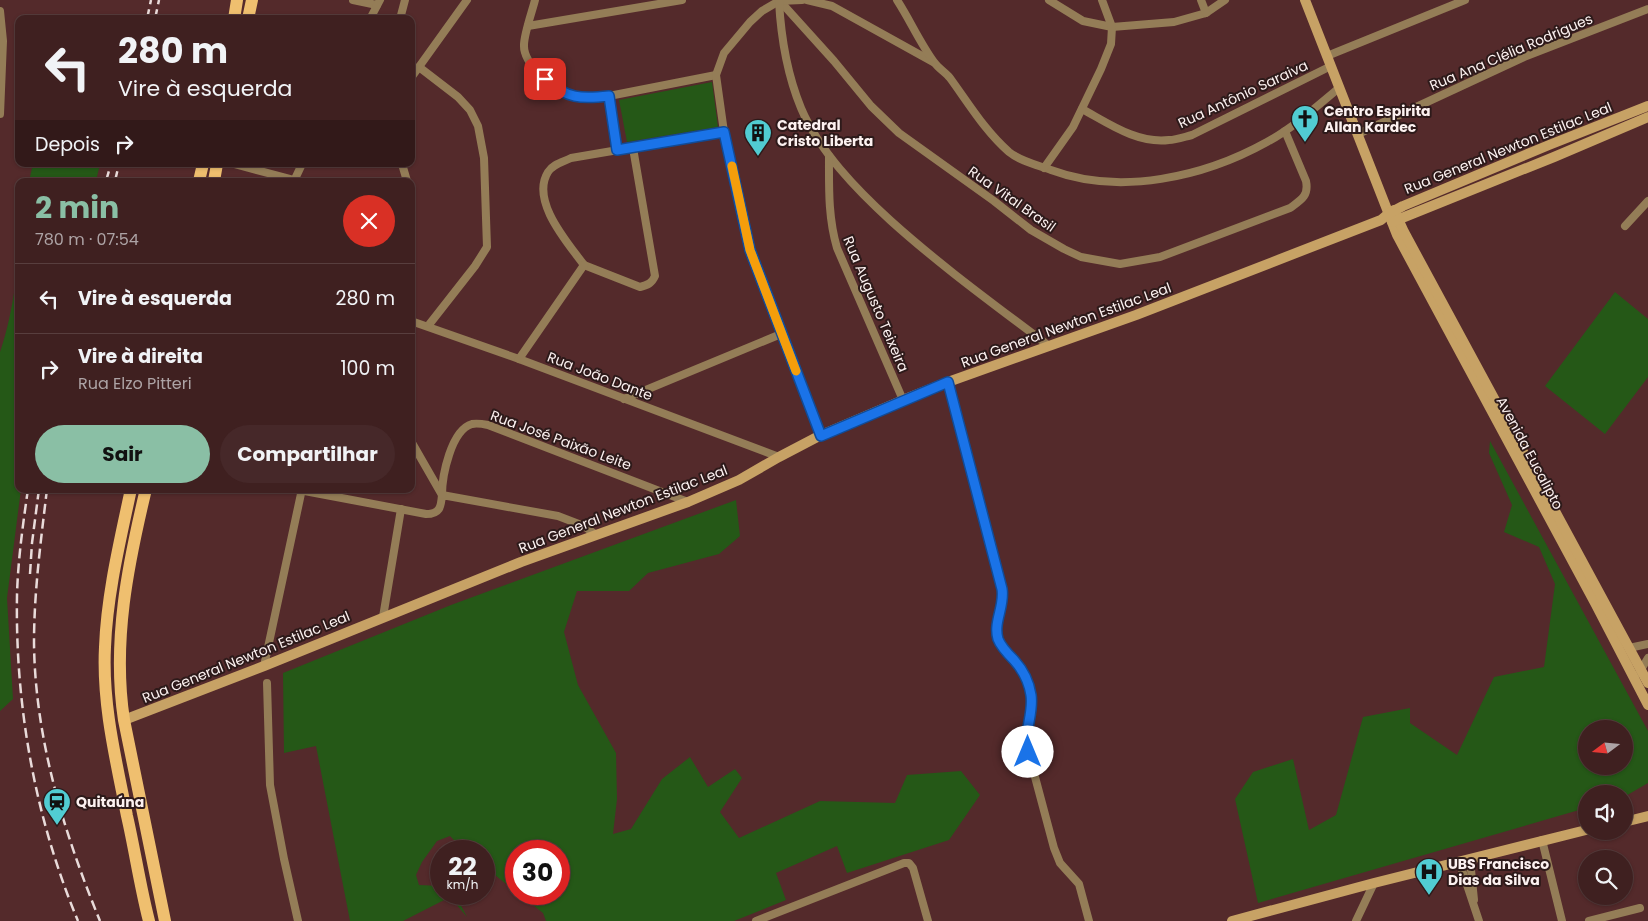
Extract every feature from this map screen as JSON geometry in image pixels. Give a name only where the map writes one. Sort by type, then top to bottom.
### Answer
[{"type":"main road","points":[[235,15],[238,0]]},
{"type":"main road","points":[[249,15],[252,0]]},
{"type":"main road","points":[[130,493],[108,610],[104,679],[115,756],[149,921]]},
{"type":"main road","points":[[145,493],[134,539],[121,622],[120,686],[124,720],[165,921]]},
{"type":"street","points":[[353,0],[378,2],[372,15]]},
{"type":"street","points":[[401,15],[404,0]]},
{"type":"street","points":[[415,72],[467,0]]},
{"type":"street","points":[[536,0],[523,44],[528,62],[554,87],[569,96],[592,98],[609,96],[716,75]]},
{"type":"street","points":[[528,26],[682,0]]},
{"type":"street","points":[[802,0],[779,0],[762,11],[750,22],[724,53],[716,75],[724,132],[750,250],[821,436]]},
{"type":"street","points":[[779,0],[781,32],[791,79],[802,110],[829,156],[866,197],[941,265],[1048,346]]},
{"type":"street","name":"Rua Vital Brasil","points":[[779,0],[871,106],[899,133],[1031,230],[1081,257],[1120,264],[1160,257],[1290,208],[1303,199],[1307,194],[1308,188],[1285,131]]},
{"type":"street","points":[[807,0],[832,6],[935,63],[948,76],[990,133],[1016,157],[1066,176],[1086,180],[1114,182],[1196,172],[1243,154],[1285,131],[1339,88]]},
{"type":"street","points":[[1049,0],[1083,20],[1112,27],[1174,22],[1206,13],[1225,0]]},
{"type":"street","points":[[1044,168],[1082,109],[1108,52],[1113,34],[1102,0]]},
{"type":"street","points":[[1201,0],[1206,13]]},
{"type":"street","points":[[1305,0],[1391,217]]},
{"type":"street","name":"Rua Antônio Saraiva","points":[[1082,109],[1134,136],[1154,140],[1170,140],[1200,131],[1329,61],[1465,0]]},
{"type":"street","points":[[901,1],[935,63]]},
{"type":"street","name":"Rua Ana Clélia Rodrigues","points":[[1358,134],[1524,57],[1648,9]]},
{"type":"street","points":[[0,10],[3,41],[0,114]]},
{"type":"street","points":[[419,67],[458,97],[470,110],[478,126],[484,158],[486,209],[487,247],[475,266],[428,326]]},
{"type":"street","points":[[609,96],[617,150]]},
{"type":"street","name":"Rua General Newton Estilac Leal","points":[[1391,217],[1549,145],[1648,106]]},
{"type":"street","name":"Rua General Newton Estilac Leal","points":[[124,720],[264,666],[521,562],[688,502],[739,480],[821,436],[948,382],[1136,315],[1648,118]]},
{"type":"street","points":[[633,148],[654,276],[652,282],[647,286],[640,286],[584,265],[548,211],[543,190],[549,171],[557,164],[572,158],[724,132]]},
{"type":"street","name":"Rua Augusto Teixeira","points":[[829,156],[828,204],[837,248],[903,400]]},
{"type":"street","points":[[245,167],[284,178]]},
{"type":"street","points":[[1625,226],[1648,201]]},
{"type":"street","name":"Avenida Eucalipto","points":[[1391,217],[1648,683]]},
{"type":"street","name":"Avenida Eucalipto","points":[[1391,217],[1397,236],[1648,705]]},
{"type":"street","points":[[519,359],[584,265]]},
{"type":"street","name":"Rua João Dante","points":[[415,322],[519,359],[779,457]]},
{"type":"street","points":[[624,399],[782,334]]},
{"type":"street","points":[[948,382],[1002,589],[997,635],[1002,646],[1023,672],[1030,688],[1032,708],[1026,738],[1028,752],[1054,848],[1060,863],[1079,884],[1089,921]]},
{"type":"street","name":"Rua José Paixão Leite","points":[[442,495],[443,476],[457,437],[463,429],[471,424],[478,424],[488,425],[688,502]]},
{"type":"street","points":[[320,493],[432,514],[440,509],[442,495],[415,448]]},
{"type":"street","points":[[264,666],[298,493]]},
{"type":"street","points":[[442,495],[558,516],[584,526],[596,535]]},
{"type":"street","points":[[383,617],[401,508]]},
{"type":"street","points":[[1629,648],[1648,644]]},
{"type":"street","points":[[1634,679],[1648,658]]},
{"type":"street","points":[[267,683],[270,785],[298,921]]},
{"type":"street","points":[[1633,819],[1648,812]]},
{"type":"street","points":[[1633,820],[1648,816]]},
{"type":"street","points":[[1232,921],[1374,882],[1578,832]]},
{"type":"street","points":[[1542,840],[1562,921]]},
{"type":"street","points":[[1464,860],[1468,892],[1475,905],[1476,919]]},
{"type":"street","points":[[756,921],[897,865],[909,863],[913,868],[928,921]]},
{"type":"street","points":[[1356,921],[1374,882]]},
{"type":"street","points":[[1359,887],[1366,901]]},
{"type":"street","points":[[1590,921],[1640,908]]},
{"type":"green space","points":[[712,82],[718,127],[627,142],[619,100]]},
{"type":"green space","points":[[32,167],[99,167],[97,178],[30,178]]},
{"type":"green space","points":[[15,286],[15,493],[20,493],[7,598],[13,699],[0,711],[0,352]]},
{"type":"green space","points":[[1615,292],[1648,319],[1648,377],[1605,434],[1545,386]]},
{"type":"green space","points":[[1490,441],[1648,731],[1648,783],[1633,792],[1633,785],[1578,785],[1578,810],[1258,903],[1235,799],[1253,772],[1293,759],[1309,830],[1336,815],[1363,717],[1410,708],[1410,723],[1457,755],[1494,677],[1544,667],[1555,584],[1539,547],[1504,532],[1512,505],[1489,453]]},
{"type":"green space","points":[[736,500],[740,536],[719,554],[648,573],[629,591],[577,591],[564,632],[578,685],[616,753],[617,799],[613,834],[631,829],[662,779],[690,757],[708,787],[735,769],[742,778],[720,812],[739,838],[820,801],[895,803],[907,775],[961,771],[980,795],[949,840],[847,873],[837,846],[776,873],[786,900],[734,921],[546,921],[543,913],[533,905],[570,905],[570,840],[505,840],[505,883],[495,875],[495,840],[454,840],[450,836],[440,840],[430,840],[430,851],[416,875],[419,885],[430,886],[430,905],[434,905],[403,921],[350,921],[316,746],[284,753],[283,673],[451,605]]},
{"type":"green space","points":[[457,905],[461,905],[467,917]]},
{"type":"railway","points":[[148,15],[151,0]]},
{"type":"railway","points":[[156,15],[159,0]]},
{"type":"railway","points":[[107,178],[110,167]]},
{"type":"railway","points":[[116,178],[118,167]]},
{"type":"railway","points":[[27,493],[17,595],[17,637],[24,720],[39,802],[63,882],[78,921]]},
{"type":"railway","points":[[30,574],[38,493]]},
{"type":"railway","points":[[47,493],[38,566],[34,624],[36,679],[40,715],[46,750],[64,820],[100,921]]},
{"type":"slow traffic","points":[[732,166],[750,250],[796,371]]},
{"type":"place","name":"Centro Espirita Allan Kardec","points":[[1305,143]]},
{"type":"place","name":"Catedral Cristo Liberta","points":[[758,157]]},
{"type":"place","name":"Quitaúna","points":[[57,826]]},
{"type":"place","name":"UBS Francisco Dias da Silva","points":[[1429,896]]},
{"type":"route","points":[[545,79],[569,96],[592,98],[609,96],[617,150],[724,132],[750,250],[821,436],[948,382],[1003,593],[997,635],[1002,646],[1023,672],[1031,694],[1032,708],[1026,738],[1028,752]]}]
